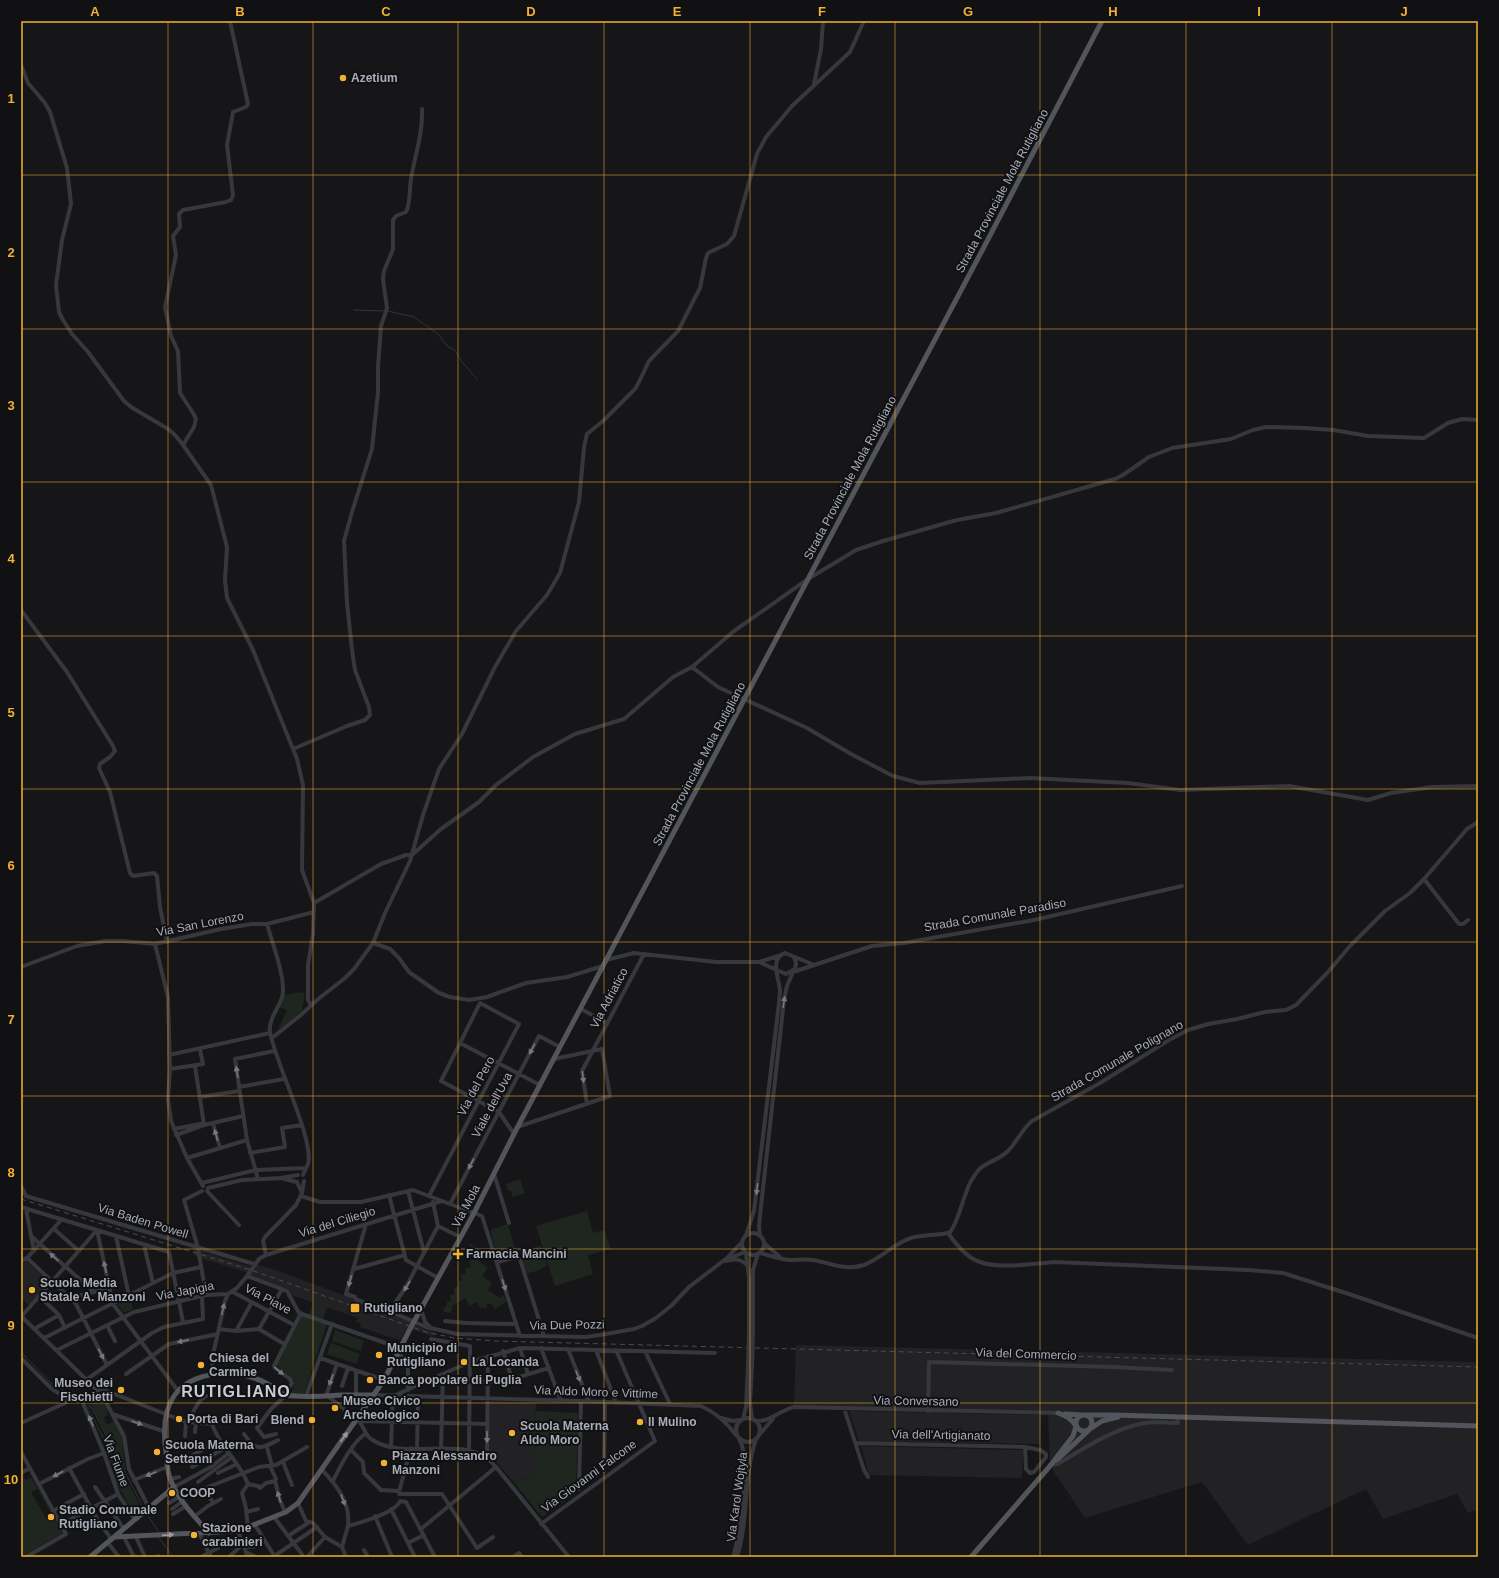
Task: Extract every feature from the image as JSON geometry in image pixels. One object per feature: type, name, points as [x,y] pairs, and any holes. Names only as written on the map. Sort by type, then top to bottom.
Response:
[{"type":"main road","name":"Strada Provinciale Mola Rutigliano","points":[[615,944],[1102,21]]},
{"type":"main road","name":"Via Mola","points":[[112,1540],[124,1537],[238,1531],[285,1512],[298,1503],[321,1469],[358,1420],[384,1380],[414,1321],[474,1213],[517,1127],[615,944]]},
{"type":"main road","points":[[209,1533],[181,1499],[174,1487],[167,1467],[163,1431],[166,1414],[178,1391],[190,1381],[227,1373],[242,1375],[269,1384],[285,1395],[327,1397],[374,1395]]},
{"type":"main road","points":[[1058,1413],[1478,1426]]},
{"type":"main road","points":[[1058,1413],[1069,1417],[1081,1431],[1089,1430]]},
{"type":"main road","points":[[971,1557],[1050,1466],[1072,1436],[1077,1419],[1085,1415]]},
{"type":"main road","points":[[1085,1415],[1092,1420],[1092,1425],[1089,1430]]},
{"type":"main road","points":[[1050,1466],[1089,1430],[1102,1421],[1126,1416]]},
{"type":"main road","points":[[90,1557],[174,1487]]},
{"type":"street","points":[[183,445],[194,427],[196,419],[180,393],[178,351],[171,336],[166,314],[165,304],[176,255],[172,238],[173,234],[180,227],[179,214],[183,210],[226,202],[230,200],[233,195],[227,139],[233,112],[246,107],[248,104],[230,21]]},
{"type":"street","points":[[814,85],[822,49],[823,21]]},
{"type":"street","points":[[272,1038],[350,974],[374,942],[412,855],[423,815],[439,769],[462,734],[495,667],[516,631],[547,595],[560,573],[579,502],[584,447],[587,434],[603,421],[634,389],[649,361],[678,331],[700,288],[708,253],[727,244],[734,236],[757,154],[763,142],[788,110],[850,52],[864,21]]},
{"type":"street","points":[[21,65],[28,82],[50,112],[67,168],[71,208],[63,234],[56,285],[61,316],[72,334],[88,352],[128,404],[172,432],[205,475],[212,488],[228,547],[225,580],[227,598],[253,650],[293,749],[303,785],[302,870],[314,903],[313,934],[308,965],[308,1000],[311,1006]]},
{"type":"street","points":[[293,749],[365,720],[370,715],[369,707],[355,670],[352,650],[347,603],[344,541],[372,449],[378,392],[378,367],[382,326],[386,308],[383,279],[384,271],[393,249],[393,220],[396,216],[406,212],[408,207],[410,180],[420,136],[422,109]]},
{"type":"street","points":[[314,903],[381,864],[406,855],[412,855],[441,829],[479,802],[496,785],[533,757],[575,734],[624,719],[673,677],[692,667],[734,632],[808,579],[852,552],[864,547],[957,520],[996,513],[1114,479],[1123,475],[1149,457],[1172,448],[1231,439],[1253,430],[1274,426],[1326,430],[1368,436],[1424,438],[1448,423],[1462,419],[1478,420]]},
{"type":"street","points":[[21,610],[67,672],[115,750],[110,757],[100,764],[100,771],[110,792],[130,873],[133,876],[154,873],[157,876],[160,907],[167,942]]},
{"type":"street","points":[[692,667],[713,683],[808,728],[851,754],[893,776],[920,783],[1030,778],[1128,783],[1180,790],[1289,786],[1368,800],[1391,793],[1432,787],[1478,786]]},
{"type":"street","name":"Strada Comunale Polignano","points":[[948,1233],[953,1226],[968,1188],[977,1172],[983,1166],[997,1159],[1008,1150],[1024,1128],[1032,1121],[1100,1083],[1169,1040],[1188,1030],[1208,1024],[1265,1012],[1286,1010],[1296,1005],[1375,921],[1390,907],[1410,893],[1424,879],[1467,828],[1478,822]]},
{"type":"street","points":[[1424,879],[1456,922],[1461,925],[1468,920]]},
{"type":"street","name":"Strada Comunale Paradiso","points":[[793,972],[812,964],[872,946],[904,943],[1034,920],[1182,886]]},
{"type":"street","name":"Via San Lorenzo","points":[[21,967],[73,948],[105,941],[115,940],[155,944],[220,929],[252,924],[267,924],[314,912]]},
{"type":"street","points":[[266,1255],[263,1241],[265,1237],[296,1205],[301,1194],[305,1177],[303,1175],[308,1164],[308,1153],[302,1125],[274,1051],[270,1033],[270,1023],[283,991],[280,972],[267,924]]},
{"type":"street","points":[[374,942],[390,949],[399,958],[409,972],[439,993],[450,997],[464,999],[480,999],[526,983],[567,977],[603,966]]},
{"type":"street","points":[[155,944],[167,992],[170,1069],[168,1099],[170,1116],[176,1135],[204,1188],[239,1225]]},
{"type":"street","points":[[606,960],[634,954],[644,954],[709,961],[759,962],[785,953],[812,964]]},
{"type":"street","name":"Via Adriatico","points":[[587,1104],[582,1071],[644,954]]},
{"type":"street","points":[[751,1332],[749,1279],[742,1242],[746,1235],[754,1211],[763,1146],[780,990],[776,963],[778,956]]},
{"type":"street","points":[[782,1258],[764,1243],[760,1236],[761,1206],[778,1050],[787,986],[796,966],[794,957]]},
{"type":"street","points":[[759,962],[783,974],[793,972]]},
{"type":"street","name":"Via del Pero","points":[[430,1196],[520,1024],[480,1003],[460,1043]]},
{"type":"street","points":[[581,1009],[607,1023]]},
{"type":"street","points":[[169,1055],[200,1050],[270,1033]]},
{"type":"street","name":"Viale dell'Uva","points":[[450,1204],[539,1036],[560,1047]]},
{"type":"street","points":[[514,1134],[499,1112],[441,1081],[460,1043],[499,1062],[540,1085]]},
{"type":"street","points":[[517,1127],[610,1096],[602,1049],[554,1059]]},
{"type":"street","points":[[170,1069],[203,1064],[200,1050]]},
{"type":"street","points":[[258,1179],[247,1140],[234,1060],[274,1051]]},
{"type":"street","points":[[195,1066],[204,1125]]},
{"type":"street","points":[[200,1098],[284,1079]]},
{"type":"street","points":[[176,1135],[204,1125],[243,1116]]},
{"type":"street","points":[[212,1123],[220,1148]]},
{"type":"street","points":[[174,1128],[200,1124],[204,1125]]},
{"type":"street","points":[[250,1153],[285,1147],[282,1128],[302,1125]]},
{"type":"street","points":[[187,1158],[247,1140]]},
{"type":"street","points":[[86,1380],[164,1327],[203,1319],[204,1295],[198,1248],[184,1200],[204,1188],[256,1170],[306,1168]]},
{"type":"street","points":[[494,1174],[509,1223]]},
{"type":"street","points":[[298,1175],[296,1179],[301,1194],[320,1202],[361,1202],[413,1190],[482,1216],[520,1336]]},
{"type":"street","points":[[204,1188],[242,1180],[303,1175]]},
{"type":"street","points":[[281,1178],[301,1183],[304,1181]]},
{"type":"street","name":"Via Baden Powell","points":[[21,1186],[26,1196],[254,1264]]},
{"type":"street","points":[[408,1191],[424,1253]]},
{"type":"street","points":[[389,1195],[406,1260],[438,1278]]},
{"type":"street","points":[[392,1312],[395,1303],[406,1287],[438,1226],[430,1196]]},
{"type":"street","name":"Via del Ciliegio","points":[[233,1292],[247,1276],[254,1264],[266,1255],[442,1201]]},
{"type":"street","points":[[23,1208],[168,1252],[183,1322]]},
{"type":"street","points":[[23,1208],[34,1251]]},
{"type":"street","points":[[62,1219],[54,1230],[34,1251],[23,1259],[52,1282],[76,1304],[107,1365]]},
{"type":"street","points":[[354,1269],[366,1224]]},
{"type":"street","points":[[438,1226],[460,1237]]},
{"type":"street","points":[[54,1230],[79,1251]]},
{"type":"street","points":[[98,1230],[21,1317],[100,1392],[124,1436],[129,1470],[147,1504]]},
{"type":"street","points":[[98,1230],[113,1304],[178,1391]]},
{"type":"street","points":[[746,1235],[753,1233],[760,1236]]},
{"type":"street","points":[[745,1252],[752,1255],[759,1253],[782,1258],[813,1260],[841,1267],[851,1267],[868,1263],[910,1238],[948,1233],[970,1256],[985,1264],[1027,1265],[1053,1262],[1248,1270],[1283,1273],[1352,1294],[1478,1338]]},
{"type":"street","points":[[31,1236],[94,1292]]},
{"type":"street","points":[[116,1236],[129,1296]]},
{"type":"street","name":"Via Due Pozzi","points":[[354,1269],[346,1294],[355,1297],[357,1300],[392,1312],[432,1329],[462,1334],[592,1336],[624,1331],[642,1326],[664,1312],[689,1287],[727,1258],[742,1242]]},
{"type":"street","points":[[757,1438],[760,1430],[754,1420],[750,1402],[753,1270],[764,1243]]},
{"type":"street","points":[[144,1244],[153,1283]]},
{"type":"street","name":"Via Due Pozzi","points":[[727,1258],[745,1252]]},
{"type":"street","points":[[354,1269],[405,1255]]},
{"type":"street","points":[[497,1262],[516,1257],[520,1259],[544,1336]]},
{"type":"street","points":[[722,1262],[735,1259],[747,1265]]},
{"type":"street","points":[[44,1338],[173,1273],[201,1267]]},
{"type":"street","points":[[247,1276],[289,1292],[298,1312],[400,1348]]},
{"type":"street","points":[[70,1298],[110,1288]]},
{"type":"street","points":[[259,1330],[282,1289]]},
{"type":"street","name":"Via Japigia","points":[[57,1350],[134,1312],[204,1295],[228,1294],[233,1292]]},
{"type":"street","name":"Via Piave","points":[[233,1292],[294,1325]]},
{"type":"street","points":[[213,1375],[212,1359],[225,1301],[228,1294]]},
{"type":"street","points":[[39,1296],[59,1315],[65,1328]]},
{"type":"street","points":[[236,1331],[252,1302]]},
{"type":"street","points":[[421,1309],[425,1322],[432,1329]]},
{"type":"street","points":[[276,1434],[264,1437],[257,1428],[271,1409],[285,1395],[291,1380],[274,1366],[301,1313]]},
{"type":"street","points":[[34,1329],[59,1315]]},
{"type":"street","points":[[445,1321],[516,1324]]},
{"type":"street","points":[[306,1396],[332,1324]]},
{"type":"street","points":[[107,1325],[115,1341]]},
{"type":"street","points":[[219,1329],[236,1331],[259,1330],[284,1344]]},
{"type":"street","points":[[126,1374],[169,1344],[218,1334]]},
{"type":"street","points":[[431,1339],[470,1346],[469,1450]]},
{"type":"street","points":[[520,1348],[528,1374]]},
{"type":"street","points":[[391,1447],[393,1396],[470,1362],[504,1351],[520,1348],[541,1348],[715,1353]]},
{"type":"street","points":[[541,1348],[561,1401]]},
{"type":"street","points":[[568,1349],[589,1402]]},
{"type":"street","points":[[596,1350],[616,1403]]},
{"type":"street","points":[[616,1350],[639,1404]]},
{"type":"street","points":[[504,1351],[512,1379]]},
{"type":"street","points":[[645,1351],[670,1404]]},
{"type":"street","points":[[398,1354],[408,1361],[408,1390]]},
{"type":"street","points":[[485,1456],[487,1452],[488,1356]]},
{"type":"street","points":[[21,1358],[52,1389],[69,1401]]},
{"type":"street","points":[[320,1358],[384,1380]]},
{"type":"street","name":"Via del Commercio","points":[[928,1411],[928,1362],[1172,1370]]},
{"type":"street","points":[[337,1364],[327,1397],[358,1420],[366,1434],[373,1440],[391,1447],[469,1450],[485,1456],[496,1467],[568,1557]]},
{"type":"street","points":[[750,1367],[746,1406],[742,1420],[736,1427],[737,1437],[747,1443],[757,1438],[776,1415]]},
{"type":"street","points":[[342,1386],[348,1368]]},
{"type":"street","points":[[442,1381],[502,1382],[549,1368]]},
{"type":"street","points":[[356,1371],[356,1395]]},
{"type":"street","points":[[441,1449],[443,1374]]},
{"type":"street","points":[[21,1423],[69,1401],[82,1399],[100,1392],[115,1394],[184,1421],[212,1424],[216,1434],[244,1474],[248,1484]]},
{"type":"street","name":"Via Aldo Moro e Vittime","points":[[374,1395],[701,1406],[719,1417],[737,1437]]},
{"type":"street","points":[[185,1436],[184,1421],[206,1396]]},
{"type":"street","points":[[417,1448],[418,1397]]},
{"type":"street","name":"Via Fiume","points":[[82,1399],[104,1453],[118,1494],[136,1520]]},
{"type":"street","points":[[580,1489],[581,1401]]},
{"type":"street","points":[[604,1471],[605,1402]]},
{"type":"street","name":"Via Giovanni Falcone","points":[[541,1524],[655,1441],[639,1404]]},
{"type":"street","name":"Via Conversano","points":[[754,1420],[767,1420],[786,1409],[794,1407],[1058,1413]]},
{"type":"street","points":[[844,1408],[864,1470],[868,1477]]},
{"type":"street","points":[[112,1414],[163,1431]]},
{"type":"street","name":"Via Aldo Moro e Vittime","points":[[719,1417],[733,1421],[742,1420]]},
{"type":"street","points":[[1050,1466],[1058,1464],[1095,1442],[1118,1432],[1144,1423],[1178,1423],[1177,1417]]},
{"type":"street","points":[[358,1420],[487,1424]]},
{"type":"street","points":[[742,1420],[754,1420]]},
{"type":"street","points":[[195,1432],[196,1423]]},
{"type":"street","points":[[244,1434],[252,1445],[262,1448],[278,1440]]},
{"type":"street","points":[[333,1481],[351,1450],[366,1434]]},
{"type":"street","name":"Via Karol Wojtyla","points":[[733,1557],[740,1526],[745,1468],[742,1447],[737,1437]]},
{"type":"street","name":"Via Karol Wojtyla","points":[[737,1557],[745,1520],[750,1464],[757,1438]]},
{"type":"street","points":[[193,1455],[220,1440]]},
{"type":"street","name":"Via dell'Artigianato","points":[[856,1443],[1025,1447],[1040,1450],[1046,1454],[1046,1457],[1034,1472],[1030,1473],[1026,1469],[1025,1447]]},
{"type":"street","points":[[267,1446],[270,1466],[276,1479],[275,1481],[280,1500],[285,1512]]},
{"type":"street","points":[[213,1502],[204,1490],[219,1482],[259,1468],[283,1462],[307,1447]]},
{"type":"street","points":[[192,1467],[225,1448]]},
{"type":"street","points":[[348,1526],[361,1523],[398,1505],[400,1501],[399,1492],[411,1448]]},
{"type":"street","points":[[351,1450],[363,1462],[364,1473],[381,1490],[442,1494],[477,1548],[493,1537]]},
{"type":"street","points":[[21,1452],[66,1534],[26,1557]]},
{"type":"street","points":[[38,1484],[69,1468],[104,1453]]},
{"type":"street","points":[[198,1482],[230,1455]]},
{"type":"street","points":[[174,1487],[230,1455]]},
{"type":"street","points":[[166,1458],[175,1457]]},
{"type":"street","points":[[283,1462],[292,1485]]},
{"type":"street","points":[[218,1473],[237,1464]]},
{"type":"street","points":[[134,1480],[167,1467]]},
{"type":"street","points":[[421,1529],[496,1467]]},
{"type":"street","points":[[21,1473],[30,1468]]},
{"type":"street","points":[[69,1468],[97,1518],[112,1540],[119,1557]]},
{"type":"street","points":[[321,1469],[333,1481],[340,1492],[347,1510],[348,1526],[342,1547]]},
{"type":"street","points":[[171,1480],[179,1476]]},
{"type":"street","points":[[248,1484],[258,1486],[260,1488],[266,1483],[275,1481]]},
{"type":"street","points":[[248,1484],[242,1493],[248,1527]]},
{"type":"street","points":[[95,1487],[124,1530]]},
{"type":"street","points":[[53,1511],[84,1494]]},
{"type":"street","points":[[60,1525],[91,1507],[118,1494]]},
{"type":"street","points":[[195,1516],[213,1502],[221,1498]]},
{"type":"street","points":[[169,1504],[181,1499]]},
{"type":"street","points":[[172,1508],[181,1499]]},
{"type":"street","points":[[400,1501],[406,1502],[435,1557]]},
{"type":"street","points":[[298,1503],[308,1522],[313,1523],[325,1537],[342,1547],[346,1557]]},
{"type":"street","points":[[173,1514],[186,1506]]},
{"type":"street","points":[[246,1510],[258,1509]]},
{"type":"street","points":[[391,1509],[415,1557]]},
{"type":"street","points":[[375,1516],[392,1557]]},
{"type":"street","points":[[274,1517],[306,1557],[325,1537]]},
{"type":"street","points":[[288,1536],[308,1522]]},
{"type":"street","points":[[255,1525],[274,1557],[317,1527]]},
{"type":"street","points":[[238,1531],[246,1549],[256,1557]]},
{"type":"street","points":[[199,1533],[212,1557]]},
{"type":"street","points":[[408,1543],[424,1535]]},
{"type":"street","points":[[124,1537],[134,1557]]},
{"type":"street","points":[[136,1537],[145,1557]]},
{"type":"street","points":[[246,1549],[252,1539]]},
{"type":"street","points":[[229,1557],[246,1549],[258,1546]]},
{"type":"street","points":[[200,1557],[218,1548]]},
{"type":"street","points":[[364,1550],[368,1557]]},
{"type":"street","points":[[513,1557],[519,1553],[522,1557]]},
{"type":"shaded area","points":[[302,992],[305,994],[302,1011],[278,1030],[287,1010],[279,1007],[284,995]]},
{"type":"shaded area","points":[[520,1179],[525,1193],[513,1197],[511,1191],[508,1191],[506,1184]]},
{"type":"shaded area","points":[[587,1211],[593,1233],[604,1230],[611,1249],[588,1255],[593,1274],[555,1286],[536,1226]]},
{"type":"shaded area","points":[[508,1224],[516,1252],[498,1258],[490,1230]]},
{"type":"shaded area","points":[[470,1243],[483,1254],[479,1261],[488,1268],[482,1276],[492,1283],[488,1290],[500,1298],[504,1295],[506,1302],[495,1309],[490,1303],[486,1306],[487,1308],[484,1309],[483,1307],[480,1308],[476,1302],[470,1306],[465,1298],[451,1307],[453,1309],[450,1313],[444,1312],[444,1307],[447,1307],[447,1302],[451,1300],[450,1295],[455,1294],[453,1288],[459,1286],[458,1281],[462,1280],[460,1275],[466,1273],[465,1268],[471,1267],[469,1261],[473,1259]]},
{"type":"shaded area","points":[[541,1246],[547,1265],[537,1271],[527,1273],[520,1252]]},
{"type":"shaded area","points":[[193,1249],[255,1268],[257,1265],[273,1269],[408,1319],[410,1324],[432,1331],[437,1335],[432,1336],[407,1328],[400,1340],[360,1327],[361,1323],[356,1322],[358,1318],[291,1295],[290,1290],[256,1278],[245,1272],[194,1256]]},
{"type":"shaded area","name":"Scuola Media Statale A. Manzoni","points":[[26,1261],[49,1282],[29,1305],[21,1298],[21,1264]]},
{"type":"shaded area","points":[[130,1297],[133,1309],[124,1313],[117,1304]]},
{"type":"shaded area","points":[[313,1302],[327,1307],[323,1319],[309,1315]]},
{"type":"shaded area","points":[[302,1315],[327,1324],[304,1394],[291,1394],[295,1381],[276,1365]]},
{"type":"shaded area","points":[[335,1330],[364,1341],[361,1351],[332,1341]]},
{"type":"shaded area","points":[[331,1343],[360,1354],[356,1364],[327,1354]]},
{"type":"shaded area","points":[[796,1345],[1478,1362],[1478,1509],[1468,1513],[1457,1494],[1383,1519],[1366,1489],[1248,1545],[1202,1482],[1085,1518],[1050,1466],[1048,1413],[794,1407]]},
{"type":"shaded area","points":[[92,1399],[98,1400],[104,1404],[108,1412],[106,1413],[108,1415],[104,1418],[107,1425],[114,1421],[122,1435],[126,1470],[124,1469],[92,1406],[89,1404],[88,1406],[143,1511],[136,1517],[116,1483],[102,1438],[87,1406]]},
{"type":"shaded area","name":"Scuola Materna Aldo Moro","points":[[489,1401],[536,1403],[534,1479],[512,1480],[489,1454]]},
{"type":"shaded area","points":[[536,1411],[578,1413],[576,1493],[542,1517],[512,1480],[534,1479]]},
{"type":"shaded area","points":[[849,1411],[1041,1415],[1040,1444],[859,1441]]},
{"type":"shaded area","points":[[861,1446],[1023,1450],[1022,1478],[869,1475]]},
{"type":"shaded area","points":[[23,1476],[26,1480],[31,1477],[63,1533],[21,1557],[21,1477]],"holes":[[[37,1489],[52,1515],[46,1518],[31,1492]]]},
{"type":"waterway","points":[[354,310],[385,311]]},
{"type":"waterway","points":[[388,311],[414,317],[438,334],[447,346],[455,350],[462,362],[477,379]]},
{"type":"waterway","points":[[21,1352],[51,1383],[73,1395]]},
{"type":"waterway","points":[[88,1405],[92,1408],[144,1509]]},
{"type":"waterway","points":[[147,1514],[158,1531]]},
{"type":"waterway","points":[[159,1538],[173,1557]]},
{"type":"railway","points":[[21,1199],[251,1270],[426,1332],[454,1338],[495,1341],[1478,1367]]},
{"type":"place","name":"Azetium","points":[[343,78]]},
{"type":"place","name":"Farmacia Mancini","points":[[458,1254]]},
{"type":"place","name":"Scuola Media Statale A. Manzoni","points":[[32,1290]]},
{"type":"place","name":"Rutigliano","points":[[355,1308]]},
{"type":"place","name":"Municipio di Rutigliano","points":[[379,1355]]},
{"type":"place","name":"La Locanda","points":[[464,1362]]},
{"type":"place","name":"Chiesa del Carmine","points":[[201,1365]]},
{"type":"place","name":"Banca popolare di Puglia","points":[[370,1380]]},
{"type":"place","name":"Museo dei Fischietti","points":[[121,1390]]},
{"type":"place","name":"Museo Civico Archeologico","points":[[335,1408]]},
{"type":"place","name":"Porta di Bari","points":[[179,1419]]},
{"type":"place","name":"Blend","points":[[312,1420]]},
{"type":"place","name":"Il Mulino","points":[[640,1422]]},
{"type":"place","name":"Scuola Materna Aldo Moro","points":[[512,1433]]},
{"type":"place","name":"Scuola Materna Settanni","points":[[157,1452]]},
{"type":"place","name":"Piazza Alessandro Manzoni","points":[[384,1463]]},
{"type":"place","name":"COOP","points":[[172,1493]]},
{"type":"place","name":"Stadio Comunale Rutigliano","points":[[51,1517]]},
{"type":"place","name":"Stazione carabinieri","points":[[194,1535]]},
{"type":"district","name":"RUTIGLIANO","points":[[236,1391]]}]
